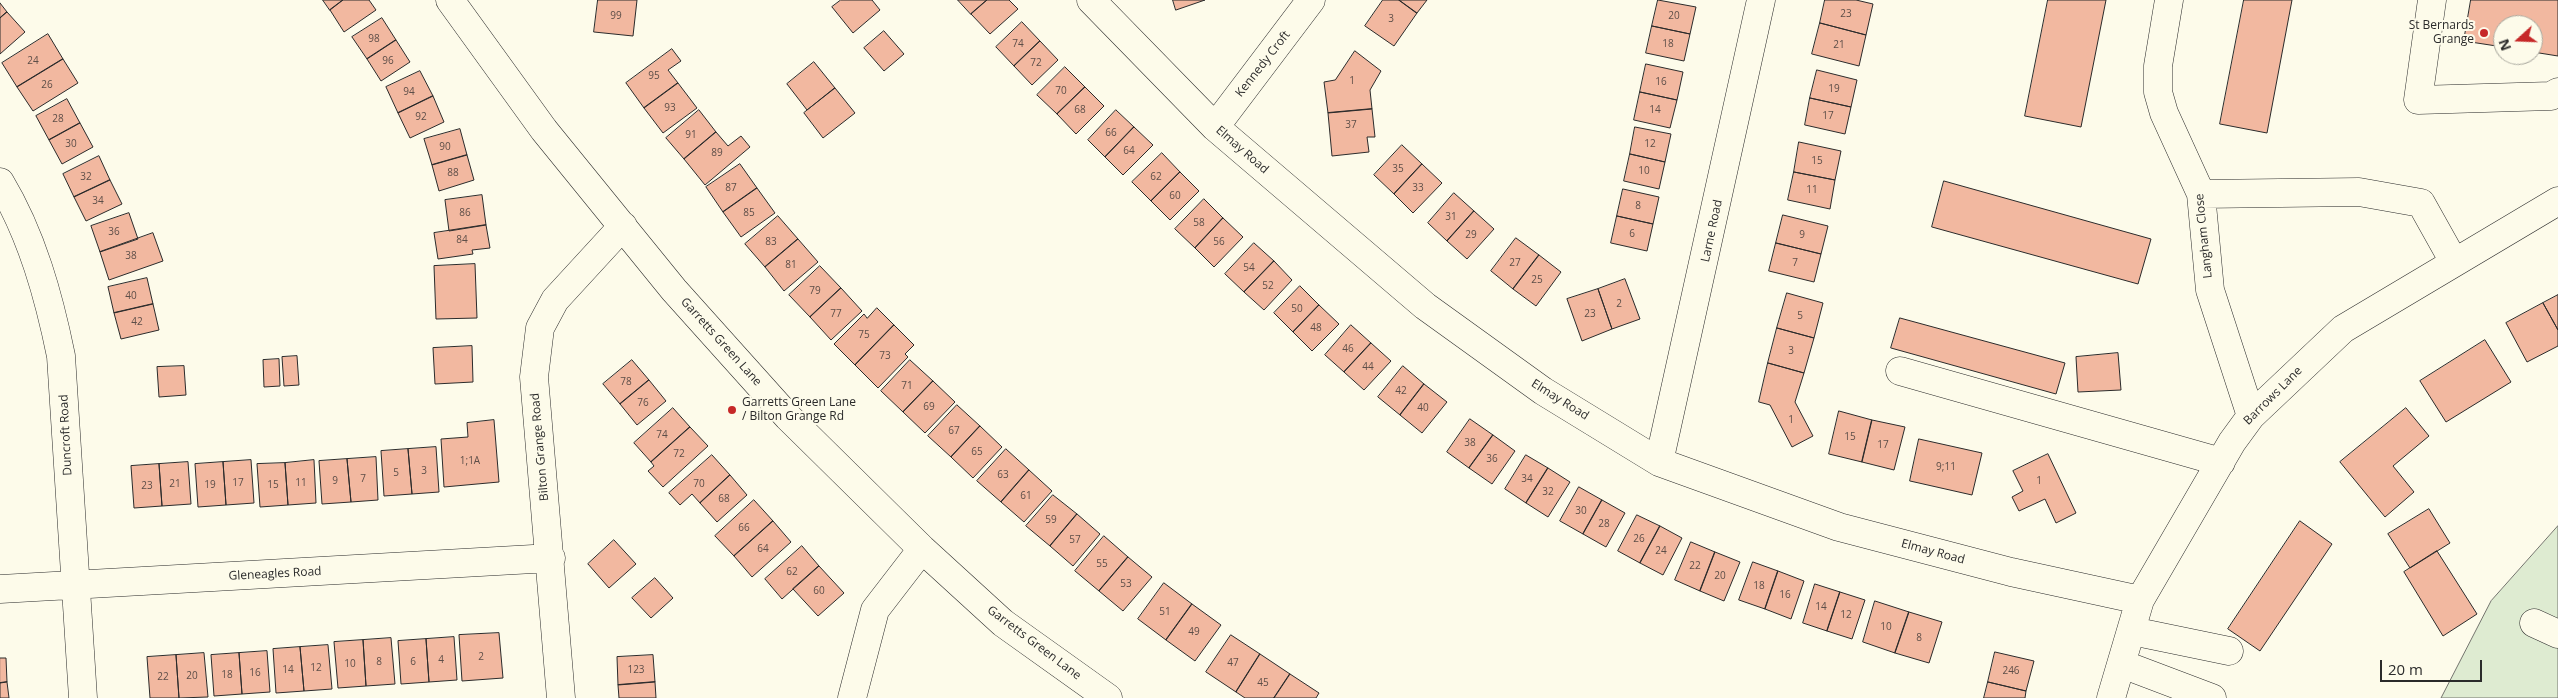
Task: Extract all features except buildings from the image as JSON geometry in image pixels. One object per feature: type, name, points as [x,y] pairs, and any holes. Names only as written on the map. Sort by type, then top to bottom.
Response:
[{"type":"street","name":"Garretts Green Lane","points":[[450,0],[534,118],[674,290],[788,418],[922,549],[1003,623],[1108,698]]},
{"type":"street","name":"Elmay Road","points":[[1091,0],[1215,127],[1425,306],[1543,391],[1659,462],[1839,527],[2012,572],[2140,600]]},
{"type":"street","name":"Kennedy Croft","points":[[1215,127],[1311,0]]},
{"type":"street","name":"Larne Road","points":[[1659,462],[1762,0]]},
{"type":"street","name":"Langham Close","points":[[2169,0],[2158,66],[2158,92],[2164,113],[2202,194],[2210,290],[2251,416]]},
{"type":"street","points":[[2432,0],[2418,100],[2551,96],[2558,92]]},
{"type":"street","name":"Duncroft Road","points":[[0,182],[9,197],[31,248],[52,312],[61,356],[83,698]]},
{"type":"street","points":[[2202,194],[2360,192],[2421,203],[2454,262]]},
{"type":"street","name":"Barrows Lane","points":[[2111,698],[2140,600],[2232,442],[2251,416],[2343,329],[2558,201]]},
{"type":"street","name":"Bilton Grange Road","points":[[561,698],[551,558],[534,377],[540,328],[555,300],[623,226]]},
{"type":"street","points":[[1900,371],[2222,462]]},
{"type":"street","points":[[852,698],[875,610],[922,549]]},
{"type":"street","name":"Gleneagles Road","points":[[0,589],[551,558]]},
{"type":"street","points":[[2534,623],[2558,634]]},
{"type":"street","points":[[2132,631],[2229,652]]},
{"type":"street","points":[[2122,664],[2212,698]]},
{"type":"green space","points":[[2558,526],[2558,698],[2441,698],[2491,601]]},
{"type":"place","name":"St Bernards Grange","points":[[2484,33]]},
{"type":"place","name":"Garretts Green Lane / Bilton Grange Rd","points":[[732,410]]}]
